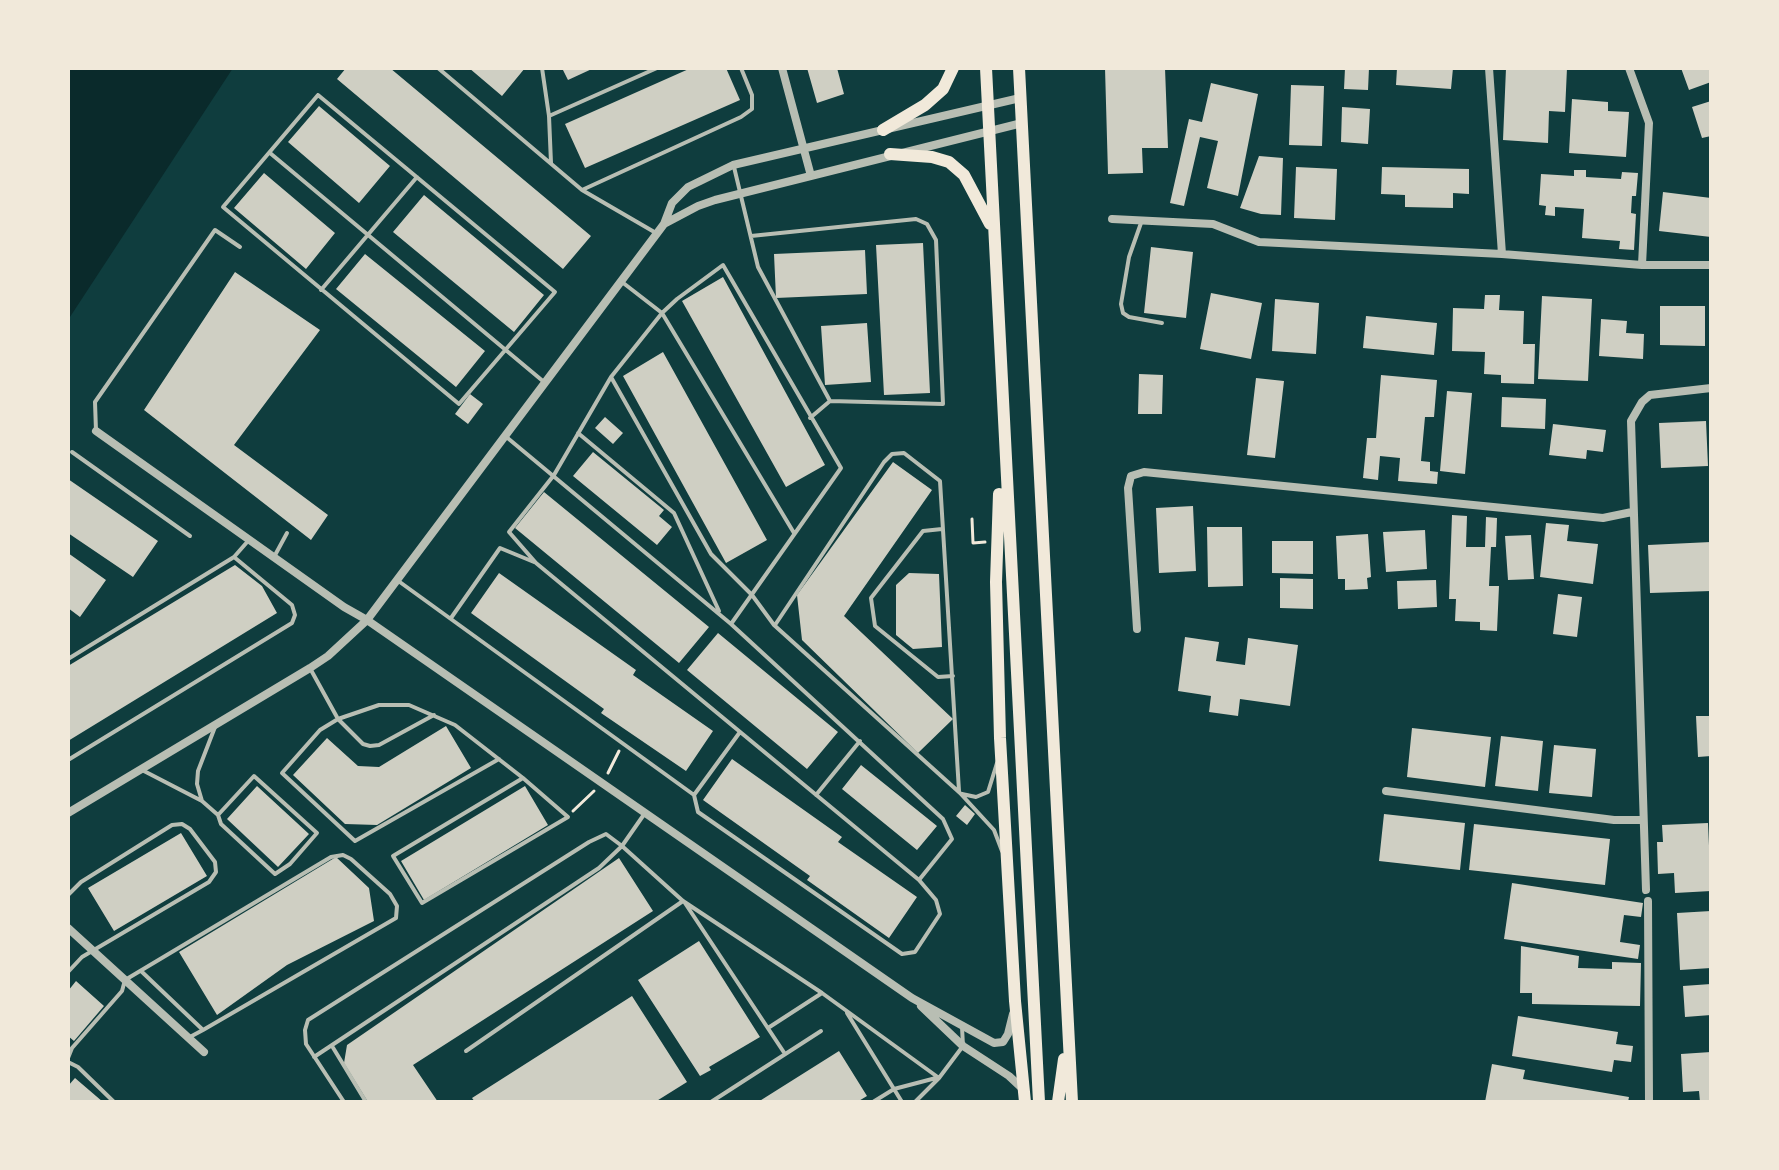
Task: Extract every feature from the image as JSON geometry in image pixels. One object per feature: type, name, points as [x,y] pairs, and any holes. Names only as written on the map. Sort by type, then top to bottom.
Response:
[{"type":"main road","points":[[883,130],[925,105],[943,89],[953,68]]},
{"type":"main road","points":[[986,68],[1039,1102]]},
{"type":"main road","points":[[1019,68],[1072,1102]]},
{"type":"main road","points":[[890,154],[932,157],[949,162],[964,175],[994,231]]},
{"type":"main road","points":[[1003,416],[996,582],[1000,738],[1015,1001],[1024,1096]]},
{"type":"main road","points":[[1058,1102],[1068,1040]]},
{"type":"street","points":[[782,68],[811,176]]},
{"type":"street","points":[[1489,68],[1502,254]]},
{"type":"street","points":[[1629,68],[1649,123],[1642,265]]},
{"type":"street","points":[[664,224],[672,203],[688,187],[733,165],[1020,98]]},
{"type":"street","points":[[68,813],[310,668],[328,656],[367,620],[664,224],[698,206],[890,154],[1022,123]]},
{"type":"street","points":[[1112,219],[1141,223],[1213,224],[1259,242],[1502,254],[1642,265],[1711,265]]},
{"type":"street","points":[[1646,890],[1631,421],[1635,411],[1650,395],[1711,388]]},
{"type":"street","points":[[96,431],[344,607],[912,998],[994,1043],[1003,1042],[1011,1025],[1015,1001]]},
{"type":"street","points":[[1137,629],[1128,488],[1131,476],[1144,472],[1603,518],[1632,512]]},
{"type":"street","points":[[1386,791],[1614,820],[1643,820]]},
{"type":"street","points":[[1648,901],[1649,1102]]},
{"type":"street","points":[[68,928],[204,1052]]},
{"type":"street","points":[[912,998],[963,1046],[1009,1076],[1024,1096]]},
{"type":"lane","points":[[438,68],[582,190],[656,233]]},
{"type":"lane","points":[[542,68],[549,116],[551,163]]},
{"type":"lane","points":[[549,116],[657,68]]},
{"type":"lane","points":[[582,190],[741,117],[752,109],[752,95],[741,68]]},
{"type":"lane","points":[[318,95],[555,292],[459,404],[223,207],[270,153],[318,95]]},
{"type":"lane","points":[[270,153],[544,382]]},
{"type":"lane","points":[[733,165],[758,267],[830,401]]},
{"type":"lane","points":[[321,290],[417,177]]},
{"type":"lane","points":[[751,236],[916,219],[927,224],[936,240],[943,404],[830,401],[810,418]]},
{"type":"lane","points":[[1141,223],[1129,257],[1121,304],[1123,313],[1129,317],[1162,323]]},
{"type":"lane","points":[[96,431],[95,402],[215,230],[240,247]]},
{"type":"lane","points":[[397,580],[694,795],[698,812],[902,954],[915,952],[940,914],[936,900],[919,880],[536,563],[509,532],[554,475],[611,377],[662,313],[723,265],[841,468],[731,624]]},
{"type":"lane","points":[[620,280],[662,313],[794,533]]},
{"type":"lane","points":[[611,377],[711,554],[752,595],[774,625],[960,793],[994,830],[1006,861]]},
{"type":"lane","points":[[578,433],[674,513],[720,614]]},
{"type":"lane","points":[[504,434],[720,614],[943,819],[952,839],[919,880]]},
{"type":"lane","points":[[72,452],[190,536]]},
{"type":"lane","points":[[774,625],[892,454],[904,453],[940,481],[960,793]]},
{"type":"lane","points":[[942,529],[923,531],[871,598],[875,626],[938,677],[953,676]]},
{"type":"lane","points":[[274,557],[287,533]]},
{"type":"lane","points":[[68,659],[234,557],[249,540]]},
{"type":"lane","points":[[451,618],[500,548],[536,563]]},
{"type":"lane","points":[[68,760],[292,623],[295,615],[292,605],[234,557]]},
{"type":"lane","points":[[310,668],[338,719],[363,744],[379,745],[434,715]]},
{"type":"lane","points":[[499,759],[355,841],[282,773],[320,730],[338,719],[379,705],[409,705],[455,725],[499,759],[523,778],[568,817],[422,903],[393,856],[523,778]]},
{"type":"lane","points":[[202,801],[197,784],[198,771],[217,723]]},
{"type":"lane","points":[[694,795],[740,732]]},
{"type":"lane","points":[[960,793],[976,797],[988,792],[1000,738]]},
{"type":"lane","points":[[816,795],[860,741]]},
{"type":"lane","points":[[140,769],[202,801],[218,815],[221,824],[275,874],[290,864],[317,833],[254,776],[218,815]]},
{"type":"lane","points":[[314,1057],[599,868],[622,846],[645,813]]},
{"type":"lane","points":[[68,895],[81,882],[172,825],[182,824],[190,829],[215,862],[216,872],[209,882],[92,950],[68,972]]},
{"type":"lane","points":[[344,1102],[306,1044],[308,1020],[606,834],[683,901],[822,993],[939,1078]]},
{"type":"lane","points":[[114,1102],[68,1060],[72,1048],[122,991],[125,980],[331,857],[343,855],[351,859],[390,894],[397,906],[396,918],[188,1038]]},
{"type":"lane","points":[[683,901],[785,1054]]},
{"type":"lane","points":[[466,1051],[683,901]]},
{"type":"lane","points":[[141,971],[203,1030]]},
{"type":"lane","points":[[768,1028],[822,993]]},
{"type":"lane","points":[[846,1011],[902,1102]]},
{"type":"lane","points":[[915,1102],[939,1078],[963,1046],[962,1025]]},
{"type":"lane","points":[[711,1102],[821,1031]]},
{"type":"lane","points":[[331,1046],[366,1102]]},
{"type":"lane","points":[[873,1102],[894,1089],[939,1078]]},
{"type":"path","points":[[972,519],[973,543]]},
{"type":"water","points":[[68,68],[233,68],[68,320]]},
{"type":"building","points":[[346,68],[390,68],[591,236],[563,269],[337,79]]},
{"type":"building","points":[[469,68],[525,68],[502,96]]},
{"type":"building","points":[[562,68],[594,68],[568,80]]},
{"type":"building","points":[[691,68],[726,68],[740,100],[585,168],[565,124]]},
{"type":"building","points":[[807,68],[837,68],[844,94],[817,103]]},
{"type":"building","points":[[1105,68],[1165,68],[1168,148],[1142,148],[1143,173],[1108,174]]},
{"type":"building","points":[[1345,68],[1369,68],[1368,90],[1344,89]]},
{"type":"building","points":[[1397,68],[1453,68],[1451,89],[1396,85]]},
{"type":"building","points":[[1506,68],[1567,68],[1565,112],[1549,111],[1548,143],[1503,140]]},
{"type":"building","points":[[1681,68],[1711,68],[1711,82],[1689,90]]},
{"type":"building","points":[[1211,83],[1258,94],[1238,196],[1207,188],[1218,141],[1200,137],[1184,206],[1170,203],[1189,119],[1202,122]]},
{"type":"building","points":[[1291,85],[1324,86],[1322,146],[1289,145]]},
{"type":"building","points":[[1572,99],[1608,102],[1608,111],[1629,112],[1626,157],[1569,153]]},
{"type":"building","points":[[1711,101],[1711,136],[1702,138],[1692,107]]},
{"type":"building","points":[[319,106],[390,166],[359,203],[288,142]]},
{"type":"building","points":[[1342,107],[1370,109],[1368,144],[1341,142]]},
{"type":"building","points":[[1259,156],[1283,158],[1281,215],[1240,208]]},
{"type":"building","points":[[1296,167],[1337,169],[1335,220],[1294,218]]},
{"type":"building","points":[[1382,167],[1469,169],[1469,194],[1453,193],[1453,208],[1405,207],[1405,195],[1381,194]]},
{"type":"building","points":[[1574,170],[1586,170],[1586,177],[1621,179],[1622,172],[1638,173],[1631,213],[1636,214],[1634,250],[1619,249],[1620,241],[1582,238],[1584,209],[1555,207],[1555,216],[1545,215],[1546,206],[1539,205],[1541,174],[1574,176]]},
{"type":"building","points":[[264,173],[335,233],[306,269],[234,208]]},
{"type":"building","points":[[1663,192],[1711,198],[1711,237],[1659,231]]},
{"type":"building","points":[[424,195],[544,295],[514,332],[393,232]]},
{"type":"building","points":[[923,243],[930,393],[884,395],[876,245]]},
{"type":"building","points":[[1151,247],[1193,252],[1186,318],[1144,313]]},
{"type":"building","points":[[865,250],[867,294],[776,298],[774,254]]},
{"type":"building","points":[[365,254],[485,351],[456,387],[336,289]]},
{"type":"building","points":[[235,272],[320,330],[234,445],[328,515],[311,540],[144,410]]},
{"type":"building","points":[[723,277],[825,465],[786,487],[682,301]]},
{"type":"building","points":[[1211,293],[1262,303],[1251,359],[1200,349]]},
{"type":"building","points":[[1485,295],[1500,295],[1499,310],[1524,311],[1523,344],[1535,344],[1534,384],[1501,383],[1501,375],[1484,374],[1485,352],[1452,351],[1453,308],[1484,309]]},
{"type":"building","points":[[1542,296],[1592,299],[1588,381],[1538,379]]},
{"type":"building","points":[[1275,299],[1319,303],[1316,354],[1272,351]]},
{"type":"building","points":[[1660,306],[1705,306],[1705,346],[1660,345]]},
{"type":"building","points":[[1366,316],[1437,323],[1434,355],[1363,348]]},
{"type":"building","points":[[1601,319],[1627,321],[1626,333],[1644,334],[1643,359],[1599,356]]},
{"type":"building","points":[[867,323],[871,382],[825,385],[821,326]]},
{"type":"building","points":[[663,352],[767,540],[726,563],[623,376]]},
{"type":"building","points":[[1139,374],[1163,375],[1162,414],[1138,414]]},
{"type":"building","points":[[1381,375],[1437,380],[1434,417],[1425,417],[1421,461],[1430,462],[1430,471],[1438,472],[1437,484],[1398,481],[1400,458],[1380,456],[1378,480],[1363,478],[1367,438],[1376,438]]},
{"type":"building","points":[[1256,378],[1284,381],[1275,458],[1247,455]]},
{"type":"building","points":[[1447,391],[1472,393],[1465,474],[1440,471]]},
{"type":"building","points":[[470,394],[483,404],[468,424],[455,414]]},
{"type":"building","points":[[1502,397],[1546,399],[1545,429],[1501,427]]},
{"type":"building","points":[[605,417],[623,433],[613,444],[595,428]]},
{"type":"building","points":[[1706,421],[1708,466],[1661,468],[1659,423]]},
{"type":"building","points":[[1553,424],[1606,430],[1603,452],[1587,450],[1586,459],[1549,455]]},
{"type":"building","points":[[593,452],[664,510],[659,516],[672,527],[657,545],[573,476]]},
{"type":"building","points":[[893,462],[932,490],[844,616],[953,719],[918,753],[802,640],[797,595]]},
{"type":"building","points":[[68,479],[158,541],[133,577],[68,533]]},
{"type":"building","points":[[544,492],[709,627],[679,663],[515,528]]},
{"type":"building","points":[[1193,506],[1196,571],[1159,573],[1156,508]]},
{"type":"building","points":[[1452,515],[1467,516],[1466,547],[1485,547],[1486,517],[1497,518],[1496,547],[1491,547],[1489,586],[1499,586],[1497,631],[1480,630],[1480,622],[1455,621],[1456,599],[1449,599]]},
{"type":"building","points":[[1546,523],[1569,525],[1567,541],[1598,544],[1593,584],[1540,577]]},
{"type":"building","points":[[1207,527],[1242,527],[1243,586],[1208,587]]},
{"type":"building","points":[[1425,530],[1427,569],[1386,572],[1383,532]]},
{"type":"building","points":[[1368,534],[1371,577],[1367,578],[1368,589],[1345,590],[1345,579],[1338,579],[1336,536]]},
{"type":"building","points":[[1531,535],[1534,579],[1508,580],[1505,536]]},
{"type":"building","points":[[1272,541],[1313,541],[1313,574],[1272,573]]},
{"type":"building","points":[[1711,542],[1711,591],[1650,593],[1648,545]]},
{"type":"building","points":[[68,553],[106,580],[80,617],[68,608]]},
{"type":"building","points":[[235,565],[262,586],[277,613],[68,741],[68,666]]},
{"type":"building","points":[[499,573],[636,670],[633,675],[713,731],[686,771],[601,713],[604,709],[471,613]]},
{"type":"building","points":[[909,573],[939,574],[942,647],[913,649],[896,635],[896,585]]},
{"type":"building","points":[[1280,578],[1313,579],[1313,609],[1280,608]]},
{"type":"building","points":[[1436,580],[1437,607],[1398,609],[1397,581]]},
{"type":"building","points":[[1558,594],[1582,597],[1577,637],[1553,634]]},
{"type":"building","points":[[718,633],[838,732],[807,769],[687,670]]},
{"type":"building","points":[[1185,637],[1219,642],[1216,661],[1245,665],[1248,638],[1298,645],[1290,706],[1240,699],[1238,716],[1209,712],[1211,696],[1178,691]]},
{"type":"building","points":[[1696,716],[1711,716],[1711,756],[1698,757]]},
{"type":"building","points":[[446,726],[471,768],[377,825],[345,824],[293,775],[327,738],[358,766],[379,767]]},
{"type":"building","points":[[1412,728],[1491,737],[1485,787],[1407,777]]},
{"type":"building","points":[[1501,736],[1543,741],[1538,791],[1495,786]]},
{"type":"building","points":[[1554,745],[1596,749],[1592,797],[1549,793]]},
{"type":"building","points":[[732,759],[842,837],[838,842],[917,897],[889,938],[807,880],[810,876],[703,800]]},
{"type":"building","points":[[861,765],[937,826],[917,850],[842,789]]},
{"type":"building","points":[[257,786],[309,834],[278,867],[227,819]]},
{"type":"building","points":[[525,786],[548,825],[424,900],[401,861]]},
{"type":"building","points":[[965,805],[975,814],[967,825],[956,816]]},
{"type":"building","points":[[1384,814],[1465,823],[1460,870],[1379,861]]},
{"type":"building","points":[[1708,823],[1711,891],[1675,893],[1674,873],[1658,874],[1657,842],[1663,842],[1662,825]]},
{"type":"building","points":[[1474,824],[1610,839],[1605,885],[1469,870]]},
{"type":"building","points":[[181,833],[207,876],[114,931],[88,888]]},
{"type":"building","points":[[336,857],[369,888],[374,921],[287,965],[217,1015],[179,952]]},
{"type":"building","points":[[619,858],[653,911],[413,1065],[438,1102],[368,1102],[344,1063],[347,1045]]},
{"type":"building","points":[[1512,883],[1643,903],[1641,917],[1624,915],[1620,942],[1640,945],[1638,959],[1504,939]]},
{"type":"building","points":[[1711,911],[1711,968],[1680,970],[1677,913]]},
{"type":"building","points":[[699,941],[760,1037],[709,1067],[711,1070],[700,1076],[638,980]]},
{"type":"building","points":[[1521,946],[1579,956],[1578,968],[1612,969],[1612,962],[1641,963],[1640,1006],[1532,1004],[1532,993],[1520,993]]},
{"type":"building","points":[[76,981],[104,1006],[74,1041],[68,1036],[68,991]]},
{"type":"building","points":[[1711,984],[1711,1015],[1685,1017],[1683,986]]},
{"type":"building","points":[[632,996],[687,1082],[655,1102],[475,1102],[472,1098]]},
{"type":"building","points":[[1518,1016],[1618,1032],[1616,1044],[1633,1046],[1631,1062],[1614,1060],[1612,1072],[1512,1056]]},
{"type":"building","points":[[839,1051],[867,1096],[857,1102],[758,1102]]},
{"type":"building","points":[[1711,1052],[1711,1102],[1700,1102],[1699,1091],[1683,1092],[1681,1054]]},
{"type":"building","points":[[1492,1064],[1525,1070],[1523,1079],[1629,1097],[1628,1102],[1485,1102]]},
{"type":"building","points":[[75,1078],[103,1102],[68,1102],[68,1086]]}]
